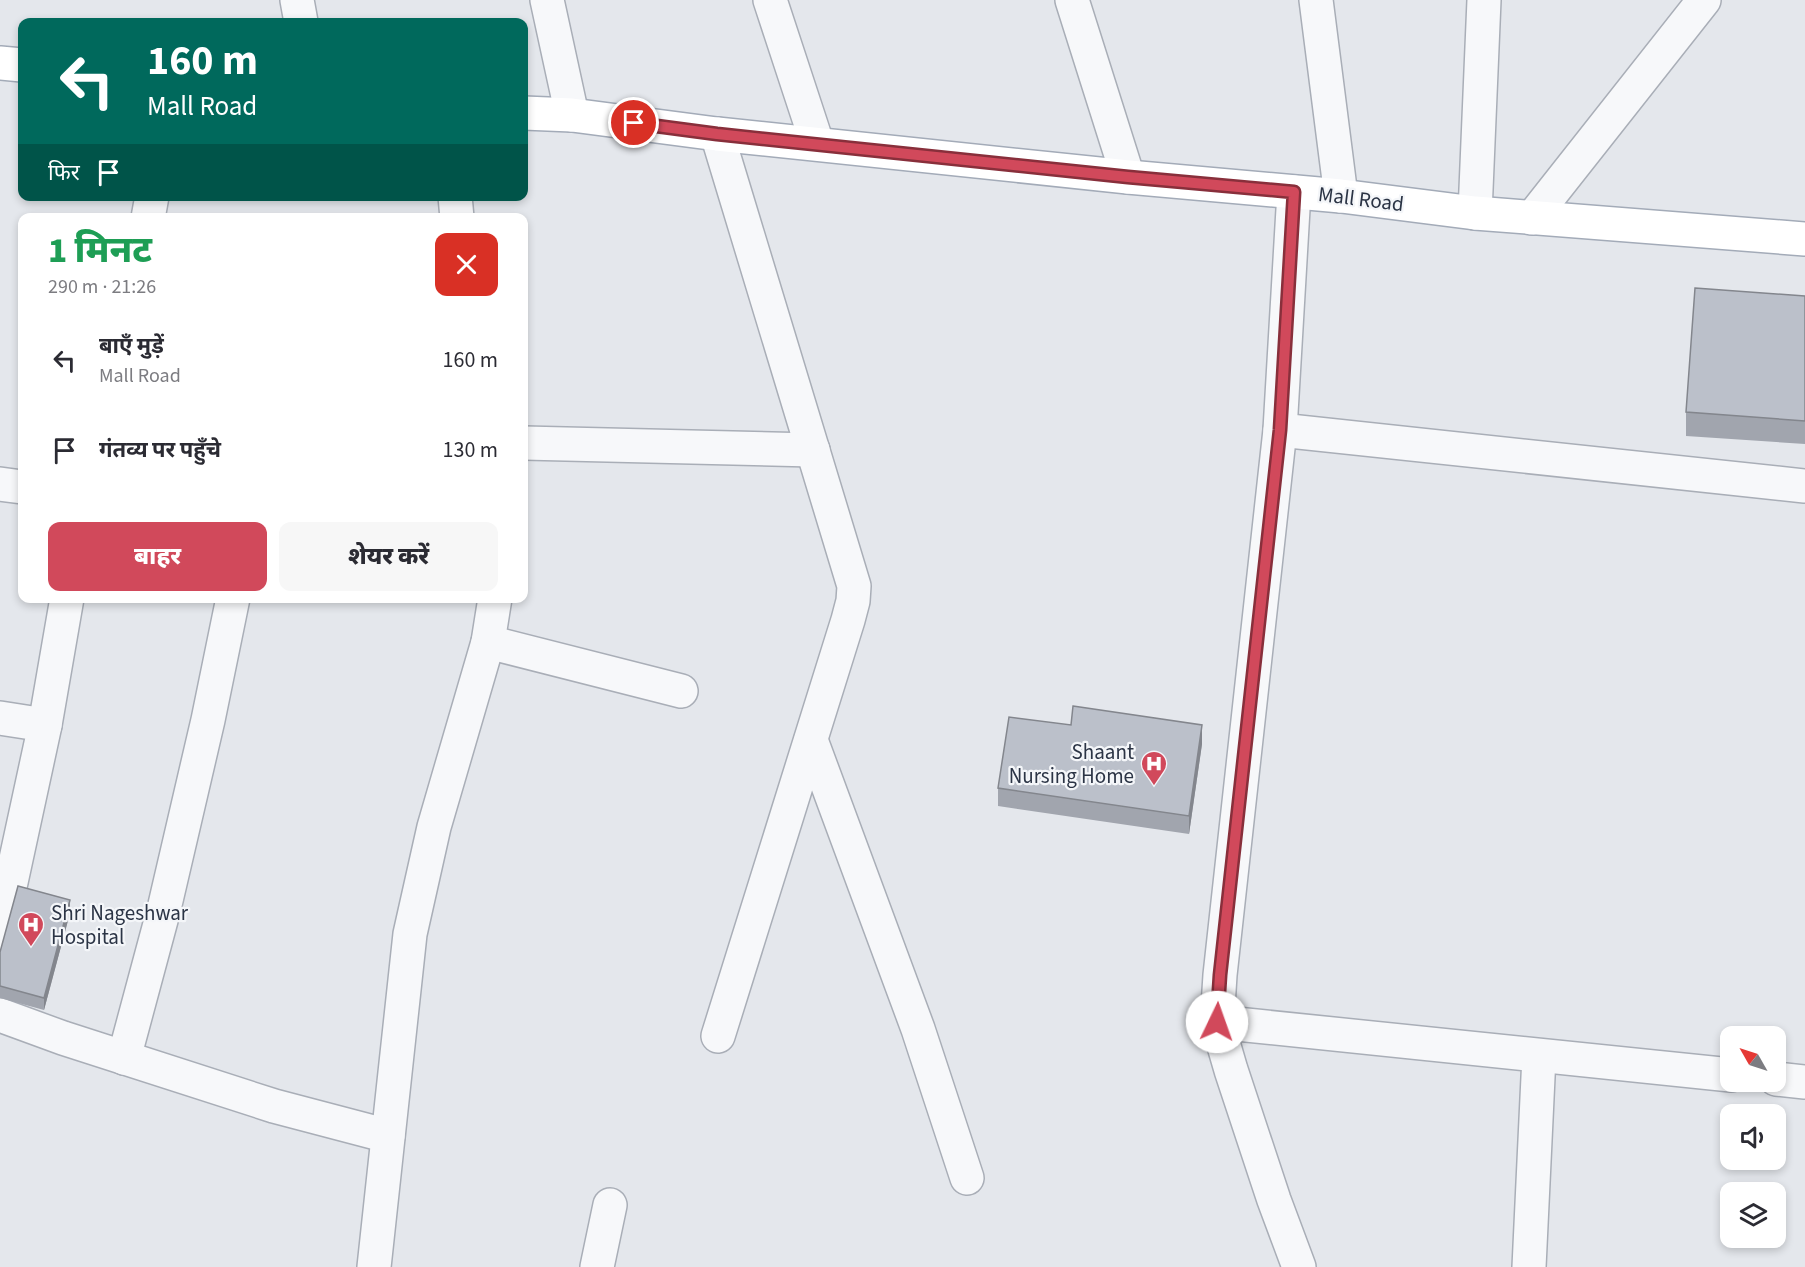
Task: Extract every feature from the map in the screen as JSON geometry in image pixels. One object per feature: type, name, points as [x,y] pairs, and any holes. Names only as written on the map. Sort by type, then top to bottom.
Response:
[{"type":"main road","points":[[0,63],[18,65]]},
{"type":"main road","name":"Mall Road","points":[[528,113],[572,115],[717,134],[1128,177],[1341,196],[1475,213],[1805,239]]},
{"type":"street","points":[[297,0],[300,18]]},
{"type":"street","points":[[547,0],[572,115]]},
{"type":"street","points":[[770,0],[817,143]]},
{"type":"street","points":[[1072,0],[1128,177]]},
{"type":"street","points":[[1316,0],[1341,196]]},
{"type":"street","points":[[1475,213],[1484,0]]},
{"type":"street","points":[[1532,218],[1704,0]]},
{"type":"street","points":[[717,134],[854,586],[848,620],[718,1036]]},
{"type":"street","points":[[1294,192],[1280,430],[1220,975],[1217,1022],[1274,1200],[1299,1267]]},
{"type":"street","points":[[1280,430],[1805,486]]},
{"type":"street","points":[[528,443],[813,450]]},
{"type":"street","points":[[0,484],[18,486]]},
{"type":"street","points":[[0,933],[45,725],[66,603]]},
{"type":"street","points":[[124,1058],[164,909],[208,720],[232,603]]},
{"type":"street","points":[[374,1267],[410,934],[434,827],[488,642],[494,603]]},
{"type":"street","points":[[488,642],[681,691]]},
{"type":"street","points":[[0,718],[45,725]]},
{"type":"street","points":[[811,740],[918,1029],[967,1178]]},
{"type":"street","points":[[0,1015],[63,1038],[274,1106],[388,1136]]},
{"type":"street","points":[[1217,1022],[1720,1074]]},
{"type":"street","points":[[1529,1267],[1539,1056]]},
{"type":"street","points":[[1786,1080],[1805,1082]]},
{"type":"street","points":[[597,1267],[610,1205]]},
{"type":"building","points":[[1695,288],[1805,296],[1805,421],[1686,412]]},
{"type":"building","points":[[1073,706],[1202,725],[1189,816],[998,788],[1009,717],[1071,725]]},
{"type":"building","points":[[18,886],[70,900],[44,998],[0,986],[0,952]]},
{"type":"place","name":"Shaant Nursing Home","points":[[1154,787]]},
{"type":"place","name":"Shri Nageshwar Hospital","points":[[31,948]]},
{"type":"route","points":[[634,123],[717,134],[1128,177],[1294,192],[1280,430],[1220,975],[1217,1022]]}]
